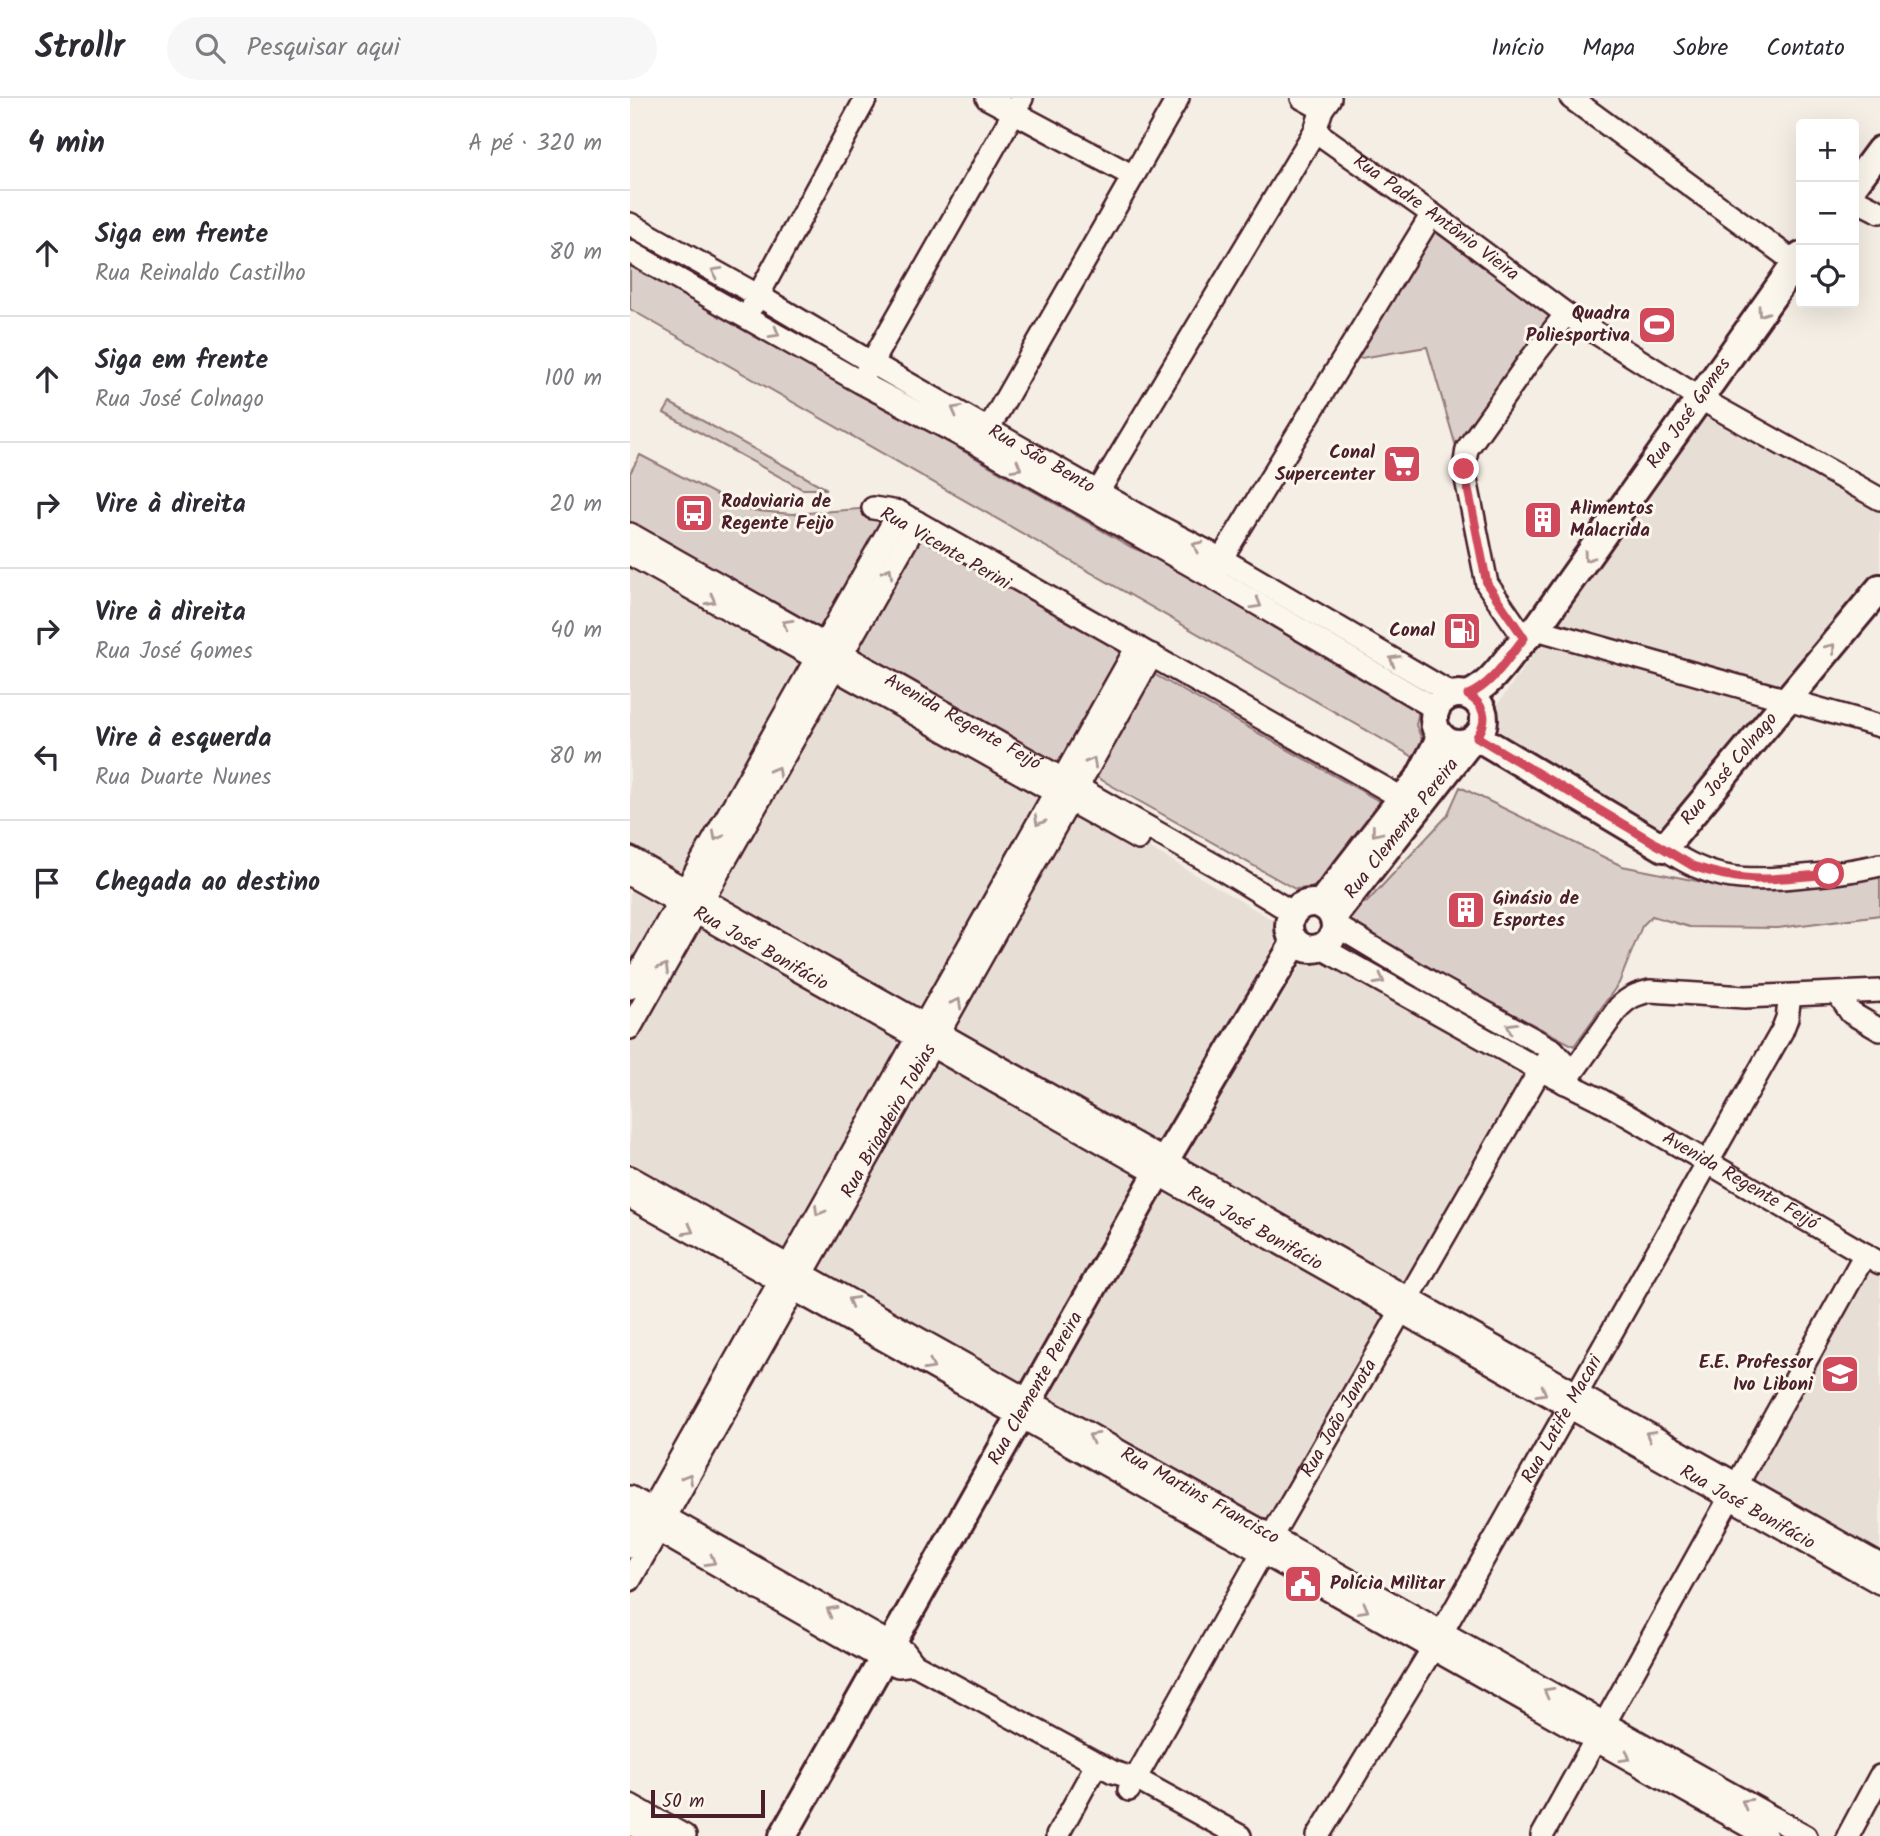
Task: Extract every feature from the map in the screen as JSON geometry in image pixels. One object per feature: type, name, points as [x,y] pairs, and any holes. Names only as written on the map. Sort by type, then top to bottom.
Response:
[{"type":"main road","points":[[1856,182],[1880,150]]},
{"type":"main road","name":"Rua José Gomes","points":[[1452,700],[1482,687],[1530,634],[1796,264]]},
{"type":"main road","name":"Rua José Colnago","points":[[1664,848],[1880,588]]},
{"type":"main road","points":[[1452,700],[1478,701],[1485,715],[1482,730],[1474,739],[1455,743],[1441,736],[1435,723],[1452,700]]},
{"type":"main road","name":"Rua Clemente Pereira","points":[[1407,808],[1441,736]]},
{"type":"main road","points":[[1474,739],[1664,848]]},
{"type":"main road","name":"Rua Clemente Pereira","points":[[803,1836],[1031,1413],[1301,935],[1333,936],[1329,915],[1407,808],[1474,739]]},
{"type":"main road","points":[[1301,935],[1305,904],[1329,915]]},
{"type":"main road","name":"Rua Clemente Pereira","points":[[783,1836],[898,1657]]},
{"type":"street","points":[[746,316],[866,98]]},
{"type":"street","points":[[987,98],[1018,105],[1133,176]]},
{"type":"street","points":[[984,437],[1178,98]]},
{"type":"street","points":[[1093,499],[1315,131],[1326,104],[1302,98]]},
{"type":"street","points":[[1571,98],[1796,258]]},
{"type":"street","points":[[860,382],[1018,105]]},
{"type":"street","name":"Rua Padre Antônio Vieira","points":[[1315,131],[1566,314],[1701,399],[1880,499]]},
{"type":"street","points":[[1859,202],[1880,212]]},
{"type":"street","points":[[1216,568],[1432,214]]},
{"type":"street","name":"Rua São Bento","points":[[630,224],[872,363],[984,437],[1452,700]]},
{"type":"street","name":"Rua São Bento","points":[[630,252],[860,382],[984,437]]},
{"type":"street","points":[[671,275],[683,254]]},
{"type":"street","points":[[1566,314],[1527,364],[1467,450],[1464,469],[1487,584],[1530,634],[1880,726]]},
{"type":"street","name":"Rua Vicente Perini","points":[[829,657],[906,521],[1407,808]]},
{"type":"street","name":"Avenida Regente Feijó","points":[[630,534],[676,571]]},
{"type":"street","name":"Avenida Regente Feijó","points":[[630,554],[676,571],[1214,873],[1301,935],[1539,1070],[1569,1077],[1601,1100],[1872,1259]]},
{"type":"street","name":"Rua Brigadeiro Tobias","points":[[630,1547],[650,1519],[791,1277],[1142,655]]},
{"type":"street","points":[[630,1028],[691,901],[829,657]]},
{"type":"street","points":[[1664,848],[1693,866],[1728,878],[1744,880],[1829,874],[1880,865]]},
{"type":"street","name":"Rua José Bonifácio","points":[[630,858],[691,901],[1835,1549],[1880,1583]]},
{"type":"street","name":"Rua José Bonifácio","points":[[630,875],[691,901]]},
{"type":"street","points":[[630,988],[691,901]]},
{"type":"street","name":"Avenida Regente Feijó","points":[[1329,915],[1432,983],[1553,1050],[1569,1077]]},
{"type":"street","points":[[1421,1003],[1432,983]]},
{"type":"street","points":[[1569,1077],[1619,1007],[1639,993],[1650,991],[1709,996],[1790,996],[1880,991]]},
{"type":"street","points":[[1838,994],[1851,1013],[1880,1030]]},
{"type":"street","name":"Rua Latife Macari","points":[[1318,1836],[1437,1640],[1784,1026],[1790,996]]},
{"type":"street","name":"Rua João Janota","points":[[1133,1784],[1267,1544],[1553,1050]]},
{"type":"street","name":"Rua Martins Francisco","points":[[630,1177],[791,1277],[1031,1413],[1601,1732],[1806,1836]]},
{"type":"street","name":"Rua Martins Francisco","points":[[630,1197],[791,1277]]},
{"type":"street","points":[[1542,1836],[1734,1492],[1872,1259]]},
{"type":"street","points":[[630,1497],[650,1519],[898,1657],[1105,1767],[1210,1836]]},
{"type":"street","name":"Rua Brigadeiro Tobias","points":[[630,1580],[650,1519]]},
{"type":"street","name":"Rua José Bonifácio","points":[[1835,1549],[1880,1565]]},
{"type":"street","name":"Rua Martins Francisco","points":[[1601,1732],[1766,1836]]},
{"type":"street","points":[[1057,1836],[1105,1767]]},
{"type":"street","points":[[1848,1836],[1880,1776]]},
{"type":"street","points":[[1133,1784],[1240,1836]]},
{"type":"street","points":[[630,1805],[685,1836]]},
{"type":"street","points":[[630,1823],[653,1836]]},
{"type":"shaded area","points":[[1432,230],[1554,315],[1463,439],[1455,443],[1427,347],[1355,359]]},
{"type":"shaded area","points":[[630,258],[1131,547],[1266,604],[1420,705],[1416,725],[1423,742],[1417,759],[630,309]]},
{"type":"shaded area","points":[[670,403],[827,489],[802,489],[664,413]]},
{"type":"shaded area","points":[[1704,410],[1880,504],[1880,577],[1790,694],[1548,622]]},
{"type":"shaded area","points":[[640,455],[746,510],[793,514],[873,508],[895,520],[824,645],[630,529],[630,473]]},
{"type":"shaded area","points":[[912,530],[1133,655],[1063,780],[841,655]]},
{"type":"shaded area","points":[[630,554],[816,659],[686,890],[630,858]]},
{"type":"shaded area","points":[[1541,643],[1762,700],[1769,711],[1678,824],[1651,826],[1485,722]]},
{"type":"shaded area","points":[[834,669],[1055,793],[925,1025],[704,899]]},
{"type":"shaded area","points":[[1150,672],[1386,805],[1319,885],[1295,889],[1091,774]]},
{"type":"shaded area","points":[[1460,787],[1622,866],[1732,888],[1880,877],[1880,915],[1778,928],[1689,927],[1652,916],[1642,926],[1619,983],[1574,1046],[1344,926],[1345,908],[1367,902],[1447,816]]},
{"type":"shaded area","points":[[1070,801],[1283,926],[1165,1161],[940,1033]]},
{"type":"shaded area","points":[[630,875],[679,903],[630,988]]},
{"type":"shaded area","points":[[696,912],[917,1038],[788,1266],[630,1177],[630,1028]]},
{"type":"shaded area","points":[[1312,947],[1540,1070],[1409,1299],[1178,1169]]},
{"type":"shaded area","points":[[932,1046],[1157,1174],[1028,1401],[803,1274]]},
{"type":"shaded area","points":[[1170,1182],[1401,1312],[1271,1537],[1042,1409]]},
{"type":"shaded area","name":"E.E. Professor Ivo Liboni","points":[[1865,1254],[1880,1263],[1880,1565],[1738,1485]]},
{"type":"place","name":"Quadra Poliesportiva","points":[[1657,325]]},
{"type":"place","name":"Conal Supercenter","points":[[1402,464]]},
{"type":"place","name":"Rodoviaria de Regente Feijo","points":[[694,513]]},
{"type":"place","name":"Alimentos Malacrida","points":[[1543,520]]},
{"type":"place","name":"Conal","points":[[1462,631]]},
{"type":"place","name":"Ginásio de Esportes","points":[[1466,910]]},
{"type":"place","name":"E.E. Professor Ivo Liboni","points":[[1840,1374]]},
{"type":"place","name":"Polícia Militar","points":[[1303,1584]]},
{"type":"route","points":[[1464,469],[1487,584],[1524,638],[1492,677],[1468,695],[1478,701],[1485,715],[1482,730],[1477,737],[1693,866],[1728,878],[1744,880],[1829,874]]}]
